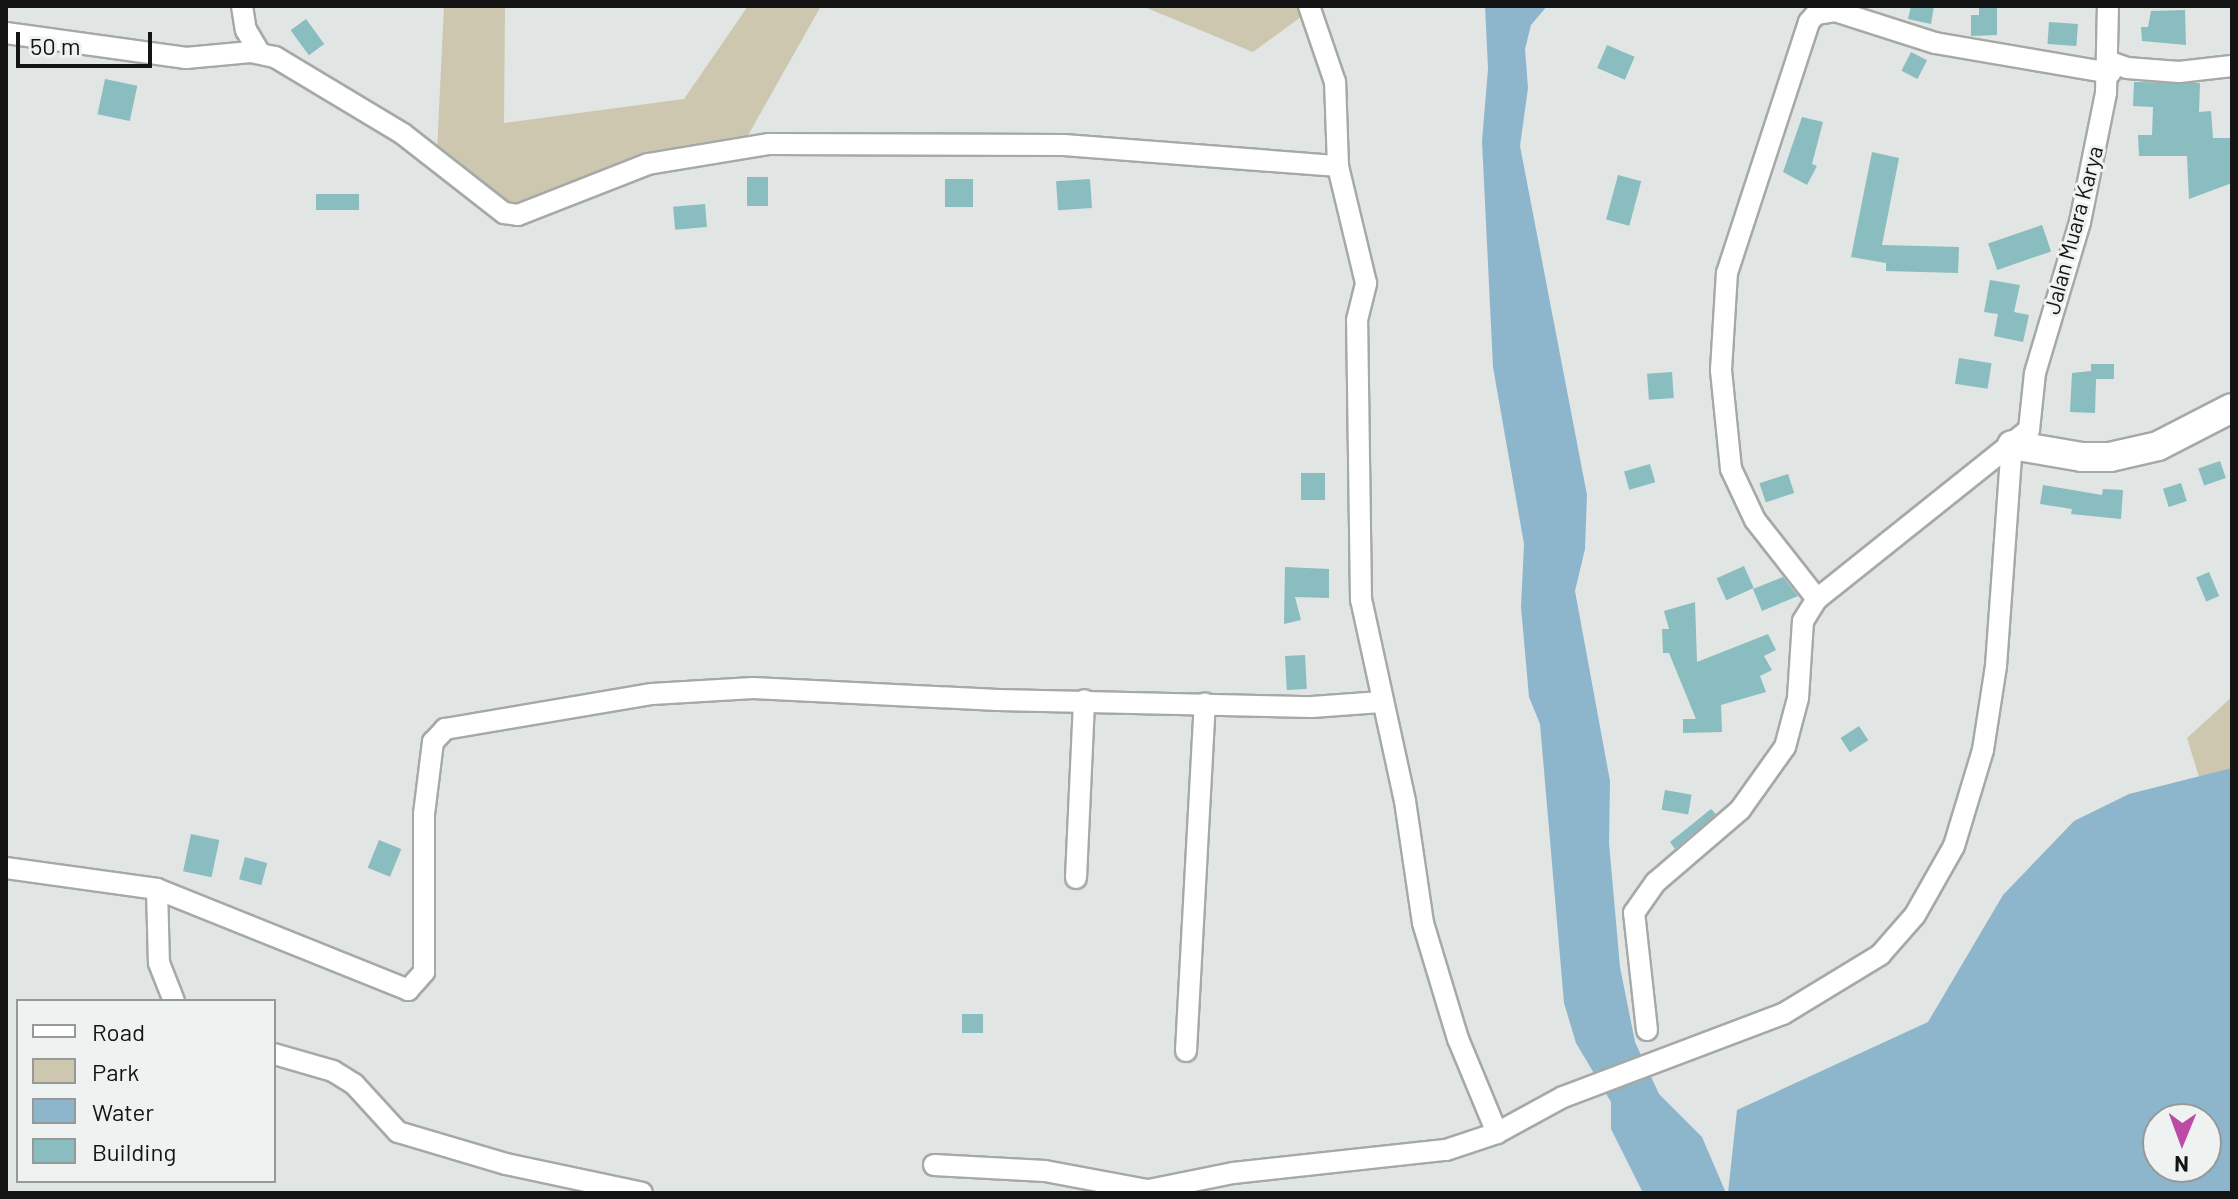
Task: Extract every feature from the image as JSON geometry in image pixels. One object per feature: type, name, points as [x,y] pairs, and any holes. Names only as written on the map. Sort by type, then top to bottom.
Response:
[{"type":"street","points":[[242,6],[246,30],[259,52]]},
{"type":"street","name":"Jalan Muara Karya","points":[[2012,445],[2029,430],[2035,373],[2080,222],[2110,68],[2108,6]]},
{"type":"street","points":[[1310,7],[1335,82],[1338,166],[1366,283],[1357,320],[1361,600],[1405,801],[1423,923],[1458,1039],[1497,1133]]},
{"type":"street","points":[[1817,599],[1755,520],[1731,469],[1721,370],[1727,273],[1790,66],[1809,22],[1816,14],[1835,11],[1935,43],[2110,68],[2179,72],[2232,66]]},
{"type":"street","points":[[6,33],[186,58],[259,52],[275,57],[403,134],[504,213],[518,215],[648,164],[769,144],[1064,145],[1338,166]]},
{"type":"street","points":[[1647,1030],[1632,927],[1639,900],[1740,810],[1785,747],[1798,698],[1803,621],[1817,599],[2012,445],[2110,457],[2158,446],[2232,408]]},
{"type":"street","points":[[934,1165],[1045,1171],[1140,1192],[1233,1173],[1446,1150],[1497,1133],[1563,1097],[1783,1014],[1880,955],[1944,871],[1983,750],[1996,666],[2012,445]]},
{"type":"street","points":[[6,868],[157,889],[408,990],[424,972],[424,814],[433,742],[445,729],[652,694],[753,688],[1312,707],[1381,702]]},
{"type":"street","points":[[1076,878],[1084,700]]},
{"type":"street","points":[[1186,1051],[1205,704]]},
{"type":"street","points":[[157,889],[159,963],[173,999]]},
{"type":"street","points":[[276,1055],[333,1071],[354,1084],[398,1132],[562,1184],[642,1193]]},
{"type":"green space","points":[[444,6],[505,6],[504,123],[684,99],[748,6],[821,6],[742,146],[512,207],[437,152]]},
{"type":"green space","points":[[1142,6],[1306,6],[1309,11],[1253,52]]},
{"type":"green space","points":[[2232,697],[2232,794],[2204,793],[2187,738]]},
{"type":"water","points":[[1485,6],[1547,6],[1531,25],[1525,49],[1528,88],[1520,146],[1587,495],[1585,549],[1575,591],[1610,781],[1609,843],[1620,967],[1635,1042],[1659,1094],[1702,1137],[1726,1193],[1643,1193],[1611,1129],[1611,1102],[1576,1043],[1564,1003],[1540,724],[1529,697],[1521,607],[1524,544],[1493,367],[1482,141],[1488,69]]},
{"type":"water","points":[[2232,768],[2232,1193],[1728,1193],[1737,1110],[1928,1022],[2003,895],[2074,821],[2129,794]]},
{"type":"building","points":[[1911,6],[1934,6],[1931,24],[1908,19]]},
{"type":"building","points":[[1979,6],[1997,6],[1997,35],[1971,36],[1971,15],[1979,15]]},
{"type":"building","points":[[2185,10],[2186,45],[2142,41],[2141,27],[2148,27],[2151,11]]},
{"type":"building","points":[[306,19],[324,44],[309,55],[291,30]]},
{"type":"building","points":[[2049,22],[2078,24],[2076,46],[2047,44]]},
{"type":"building","points":[[1607,45],[1635,57],[1625,80],[1597,68]]},
{"type":"building","points":[[1911,52],[1927,60],[1918,79],[1901,71]]},
{"type":"building","points":[[105,79],[137,86],[130,121],[98,114]]},
{"type":"building","points":[[2134,82],[2200,83],[2199,112],[2211,111],[2213,138],[2232,138],[2232,183],[2189,199],[2187,156],[2139,156],[2138,135],[2152,135],[2153,107],[2133,106]]},
{"type":"building","points":[[1802,117],[1823,122],[1812,164],[1817,166],[1807,185],[1783,172]]},
{"type":"building","points":[[1872,152],[1899,158],[1882,245],[1959,247],[1958,273],[1886,271],[1886,263],[1851,257]]},
{"type":"building","points":[[1618,175],[1641,181],[1629,226],[1606,219]]},
{"type":"building","points":[[747,177],[768,177],[768,206],[747,206]]},
{"type":"building","points":[[945,179],[973,179],[973,207],[945,207]]},
{"type":"building","points":[[1090,179],[1092,208],[1058,210],[1056,181]]},
{"type":"building","points":[[316,194],[359,194],[359,210],[316,210]]},
{"type":"building","points":[[705,204],[707,227],[675,230],[673,207]]},
{"type":"building","points":[[2042,225],[2051,251],[1997,270],[1988,244]]},
{"type":"building","points":[[1990,280],[2020,285],[2014,312],[2029,315],[2023,342],[1994,336],[1998,314],[1984,312]]},
{"type":"building","points":[[1959,358],[1992,363],[1988,389],[1955,384]]},
{"type":"building","points":[[2091,364],[2114,364],[2114,379],[2096,379],[2095,413],[2070,412],[2072,373],[2091,371]]},
{"type":"building","points":[[1672,372],[1674,398],[1649,400],[1647,374]]},
{"type":"building","points":[[2220,461],[2226,478],[2204,486],[2198,468]]},
{"type":"building","points":[[1650,464],[1655,482],[1629,490],[1624,471]]},
{"type":"building","points":[[1301,473],[1325,473],[1325,500],[1301,500]]},
{"type":"building","points":[[1788,474],[1794,493],[1766,502],[1759,483]]},
{"type":"building","points":[[2181,483],[2187,501],[2169,507],[2163,489]]},
{"type":"building","points":[[2043,485],[2102,495],[2103,489],[2123,490],[2121,519],[2071,514],[2072,509],[2040,504]]},
{"type":"building","points":[[1744,566],[1754,588],[1726,600],[1717,578]]},
{"type":"building","points":[[1285,567],[1329,569],[1329,598],[1295,597],[1301,620],[1284,624]]},
{"type":"building","points":[[2209,572],[2219,596],[2206,601],[2196,577]]},
{"type":"building","points":[[1783,577],[1798,596],[1762,611],[1753,589]]},
{"type":"building","points":[[1695,602],[1697,662],[1768,634],[1776,650],[1764,656],[1772,670],[1760,676],[1766,692],[1721,705],[1722,732],[1683,733],[1683,719],[1696,719],[1669,653],[1663,653],[1662,629],[1669,629],[1664,611]]},
{"type":"building","points":[[1305,655],[1307,689],[1287,690],[1285,656]]},
{"type":"building","points":[[1859,726],[1868,740],[1850,752],[1841,738]]},
{"type":"building","points":[[1665,790],[1692,795],[1688,814],[1662,810]]},
{"type":"building","points":[[1711,809],[1716,814],[1675,849],[1670,842]]},
{"type":"building","points":[[191,834],[219,840],[211,877],[183,871]]},
{"type":"building","points":[[379,840],[401,849],[390,877],[368,868]]},
{"type":"building","points":[[245,857],[267,863],[261,885],[239,879]]},
{"type":"building","points":[[962,1014],[983,1014],[983,1033],[962,1033]]}]
